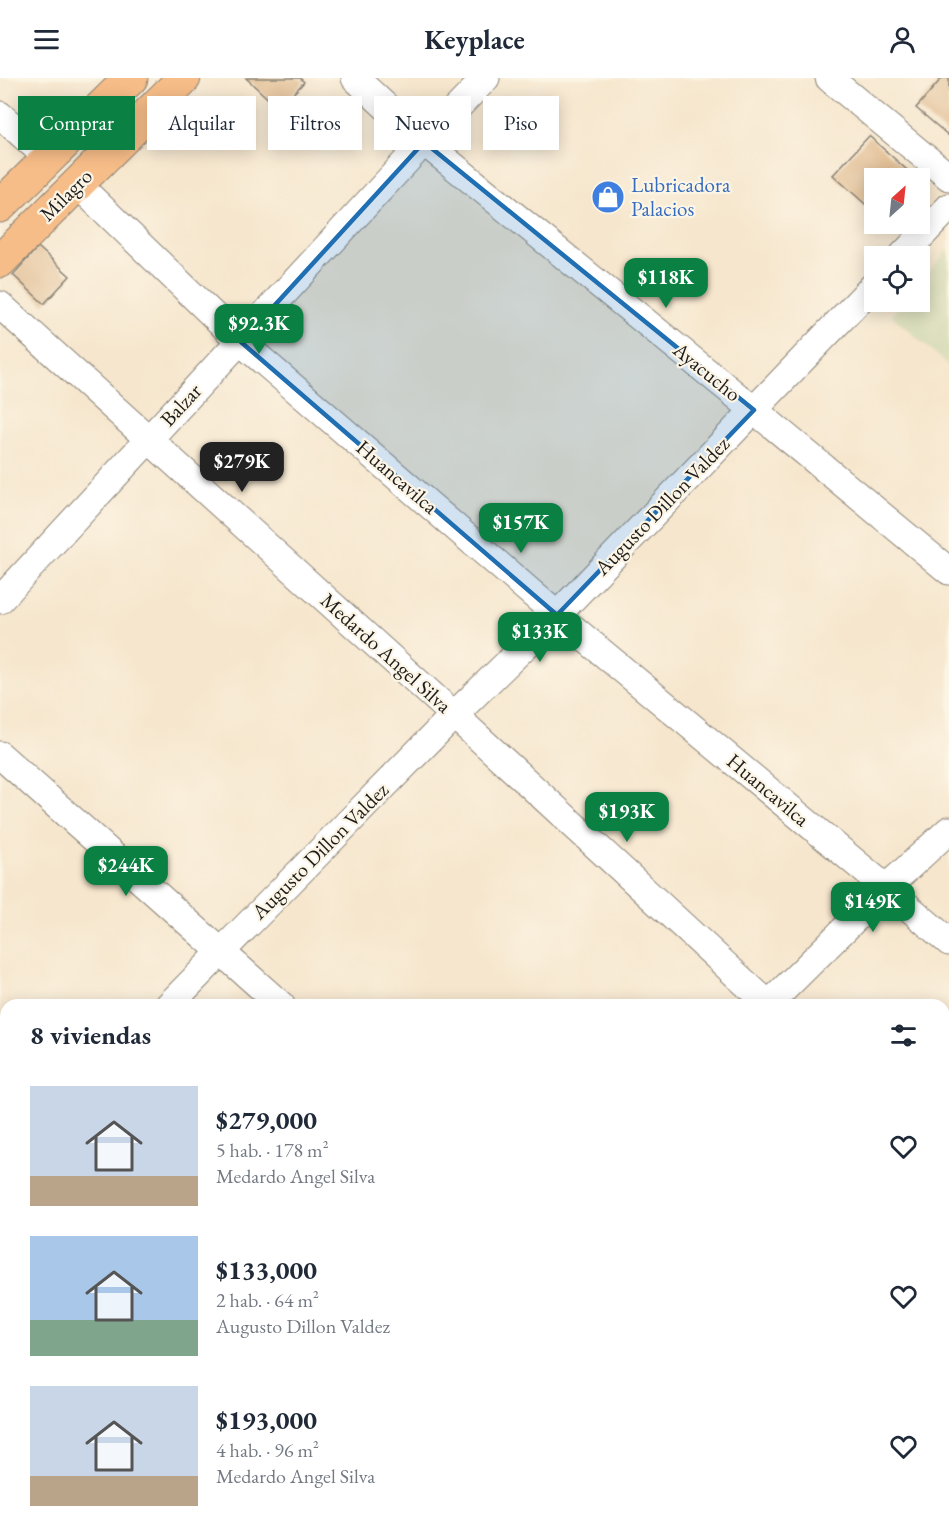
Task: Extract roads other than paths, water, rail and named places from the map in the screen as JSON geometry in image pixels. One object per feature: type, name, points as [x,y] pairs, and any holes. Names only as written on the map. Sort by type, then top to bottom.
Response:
[{"type":"main road","name":"Milagro","points":[[0,206],[131,78]]},
{"type":"main road","name":"Milagro","points":[[0,261],[184,78]]},
{"type":"street","name":"Ayacucho","points":[[355,78],[374,96]]},
{"type":"street","name":"Balzar","points":[[469,96],[486,78]]},
{"type":"street","points":[[829,78],[949,177]]},
{"type":"street","points":[[0,114],[48,158]]},
{"type":"street","name":"Balzar","points":[[0,600],[417,150]]},
{"type":"street","name":"Ayacucho","points":[[434,150],[949,571]]},
{"type":"street","name":"Huancavilca","points":[[77,184],[241,342],[557,615],[949,942]]},
{"type":"street","points":[[912,246],[949,207]]},
{"type":"street","name":"Augusto Dillon Valdez","points":[[175,999],[454,715],[557,615],[864,295]]},
{"type":"street","name":"Medardo Angel Silva","points":[[0,304],[454,715],[762,999]]},
{"type":"street","points":[[0,755],[274,999]]},
{"type":"street","points":[[775,999],[886,888],[949,830]]},
{"type":"place","name":"Lubricadora Palacios","points":[[608,197]]}]
